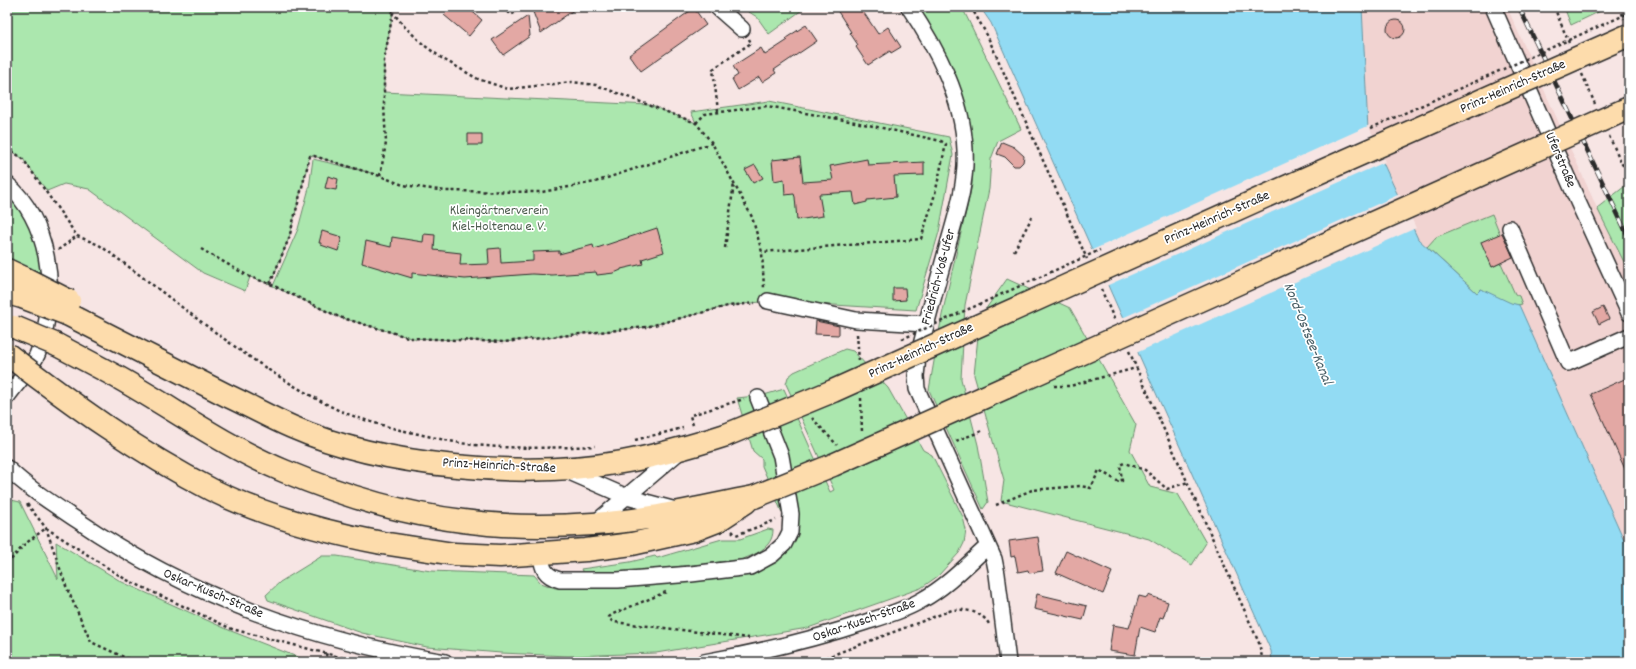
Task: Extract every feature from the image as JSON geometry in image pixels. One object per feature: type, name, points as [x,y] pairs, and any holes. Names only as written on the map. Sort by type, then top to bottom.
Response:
[{"type":"highway","name":"Prinz-Heinrich-Straße","points":[[15,285],[68,308],[185,375],[293,428],[342,444],[388,456],[471,467],[563,469],[621,462],[682,449],[726,435],[834,391],[1253,201],[1629,35]]},
{"type":"highway","points":[[7,354],[117,434],[154,458],[213,490],[245,504],[315,528],[382,543],[454,554],[541,554],[632,544],[687,532],[717,521],[754,498],[833,465],[1629,108]]},
{"type":"highway","points":[[11,326],[57,346],[119,378],[244,452],[284,471],[352,496],[462,521],[513,526],[594,524],[754,498]]},
{"type":"street","points":[[717,7],[742,29]]},
{"type":"street","name":"Friedrich-Voß-Ufer","points":[[909,7],[942,63],[956,99],[965,149],[964,183],[918,357],[916,376],[917,389],[994,559],[1006,636],[1008,662]]},
{"type":"street","name":"Uferstraße","points":[[1493,7],[1629,313]]},
{"type":"street","points":[[7,184],[30,210],[46,253],[50,279],[47,324],[36,357],[7,397]]},
{"type":"street","points":[[1510,228],[1568,363],[1629,336]]},
{"type":"street","points":[[768,301],[856,320],[926,324]]},
{"type":"street","points":[[541,554],[542,567],[546,573],[550,577],[560,580],[618,580],[706,572],[750,567],[772,556],[784,544],[790,532],[791,514],[780,456],[758,398]]},
{"type":"street","points":[[594,524],[682,449]]},
{"type":"street","name":"Oskar-Kusch-Straße","points":[[7,468],[46,499],[104,538],[150,566],[202,592],[267,617],[330,637],[398,654],[445,662]]},
{"type":"street","points":[[563,469],[627,497],[681,511]]},
{"type":"street","name":"Oskar-Kusch-Straße","points":[[704,662],[769,656],[889,614],[922,600],[945,584],[986,542]]},
{"type":"path","points":[[201,249],[250,277],[270,284],[339,317],[411,338],[504,342],[646,327],[728,306],[768,301],[765,293],[762,252],[752,217],[712,143],[696,123],[596,85],[572,82],[508,89],[478,79],[443,59],[425,46],[405,27],[388,7]]},
{"type":"path","points":[[504,7],[511,15],[524,7]]},
{"type":"path","points":[[971,7],[987,35],[1091,266]]},
{"type":"path","points":[[1554,7],[1570,45]]},
{"type":"path","points":[[1622,7],[1629,12]]},
{"type":"path","points":[[380,176],[386,143],[384,61],[393,12]]},
{"type":"path","points":[[718,111],[713,69],[751,43],[742,29]]},
{"type":"path","points":[[1582,73],[1597,108]]},
{"type":"path","points":[[696,123],[705,114],[718,111],[768,106],[941,140],[946,144],[935,194],[921,239],[762,252]]},
{"type":"path","points":[[1606,129],[1622,164],[1629,173]]},
{"type":"path","points":[[270,284],[289,238],[311,155],[380,176],[403,185],[446,191],[542,192],[595,182],[712,143]]},
{"type":"path","points":[[7,147],[23,159],[77,236],[99,245],[257,360],[298,388],[336,409],[378,424],[474,445],[546,449],[598,446]]},
{"type":"path","points":[[725,248],[734,183]]},
{"type":"path","points":[[1014,251],[1032,217]]},
{"type":"path","points":[[1101,288],[1117,325]]},
{"type":"path","points":[[1127,346],[1259,643],[1263,662]]},
{"type":"path","points":[[693,426],[691,415],[738,400]]},
{"type":"path","points":[[633,440],[693,426],[699,423]]},
{"type":"path","points":[[944,446],[982,431]]},
{"type":"path","points":[[996,505],[1032,490],[1080,486],[1091,488],[1099,470],[1119,482],[1122,481],[1120,465],[1124,463],[1145,470],[1167,489],[1188,482]]},
{"type":"path","points":[[736,535],[767,523]]},
{"type":"path","points":[[7,564],[25,544],[46,528]]},
{"type":"path","points":[[46,528],[66,586],[91,642],[139,662]]},
{"type":"path","points":[[46,528],[125,579],[232,629],[359,662]]},
{"type":"path","points":[[670,590],[613,614],[609,617],[609,619],[614,622],[751,638]]},
{"type":"path","points":[[814,662],[952,610],[961,609],[980,615],[986,620],[995,636],[1006,636]]},
{"type":"shaded area","points":[[1362,7],[1507,7],[1597,208],[1629,272],[1629,551],[1519,305],[1477,293],[1418,239],[1368,130]]},
{"type":"green space","name":"Kleingärtnerverein Kiel-Holtenau e. V.","points":[[7,7],[388,7],[393,12],[384,61],[384,92],[649,105],[696,123],[691,112],[769,101],[949,137],[953,155],[939,232],[916,310],[768,301],[728,306],[646,327],[504,342],[411,338],[339,317],[273,286],[298,229],[309,188],[313,159],[371,173],[310,155],[289,238],[270,284],[250,277],[245,291],[203,273],[89,189],[64,184],[47,191],[23,159],[7,147]]},
{"type":"green space","points":[[741,7],[800,7],[802,10],[769,34],[757,17]]},
{"type":"green space","points":[[917,7],[962,7],[1021,129],[998,141],[991,159],[989,189],[965,305],[961,379],[978,445],[988,502],[983,509],[929,390],[942,315],[972,185],[973,146],[963,100]]},
{"type":"green space","points":[[1564,7],[1609,7],[1571,25]]},
{"type":"green space","points":[[1629,183],[1629,272],[1597,208]]},
{"type":"green space","points":[[7,184],[30,210],[50,279],[7,270]]},
{"type":"green space","points":[[1492,214],[1500,234],[1492,267],[1501,263],[1515,294],[1519,296],[1522,304],[1512,304],[1481,289],[1477,293],[1427,247],[1436,237]]},
{"type":"green space","points":[[1007,279],[1070,308],[1136,425],[1130,450],[1150,487],[1178,494],[1206,543],[1192,565],[1149,539],[1001,501],[1004,480],[974,375],[980,317]]},
{"type":"green space","points":[[845,349],[853,351],[888,388],[923,450],[932,455],[963,517],[966,530],[964,543],[959,553],[938,576],[921,588],[808,628],[656,653],[568,656],[501,653],[427,647],[362,633],[268,600],[266,595],[280,582],[322,556],[337,556],[431,571],[534,575],[541,583],[555,588],[631,585],[749,573],[788,545],[783,515],[762,466],[762,459],[753,451],[737,398],[764,395],[784,389],[830,492],[834,490],[786,384],[788,377],[794,372]]},
{"type":"green space","points":[[7,499],[20,502],[58,579],[56,542],[122,582],[231,631],[310,662],[7,662]]},
{"type":"green space","points":[[768,529],[773,530],[770,542],[757,553],[740,560],[605,574],[583,573],[581,569],[630,562],[655,556],[657,558],[722,539],[740,539]]},
{"type":"water","name":"Nord-Ostsee-Kanal","points":[[980,7],[1362,7],[1368,130],[1418,239],[1477,293],[1481,289],[1511,303],[1519,305],[1629,551],[1629,662],[1272,662],[1271,651],[991,23]]},
{"type":"pier","points":[[1370,125],[1370,129],[1385,162],[1106,286],[1090,251]]},
{"type":"pier","points":[[1400,194],[1416,228],[1136,353],[1120,319]]},
{"type":"building","points":[[452,7],[467,7],[482,20],[469,36],[444,15]]},
{"type":"building","points":[[540,7],[578,7],[541,33],[533,12]]},
{"type":"building","points":[[835,7],[860,7],[878,34],[888,27],[901,47],[891,53],[890,51],[868,65],[856,47],[858,45],[850,33],[851,32]]},
{"type":"building","points":[[694,8],[706,25],[641,71],[629,55]]},
{"type":"building","points":[[528,16],[530,36],[503,55],[492,40]]},
{"type":"building","points":[[1396,20],[1402,23],[1405,29],[1402,35],[1396,38],[1390,35],[1387,29],[1390,23]]},
{"type":"building","points":[[806,25],[817,41],[774,70],[776,73],[762,82],[759,77],[738,90],[732,79],[738,75],[733,66],[761,48],[765,55],[788,40],[786,38]]},
{"type":"building","points":[[468,134],[482,134],[482,145],[468,145]]},
{"type":"building","points":[[1002,142],[1014,147],[1024,156],[1023,162],[1019,166],[1014,166],[1005,157],[997,154]]},
{"type":"building","points":[[800,157],[803,182],[833,180],[830,166],[867,159],[868,165],[924,162],[924,175],[894,176],[896,197],[867,200],[867,202],[855,205],[853,192],[819,194],[823,216],[797,220],[794,194],[785,195],[784,179],[774,181],[772,160]]},
{"type":"building","points":[[755,165],[763,178],[753,183],[745,170]]},
{"type":"building","points":[[328,176],[338,179],[336,190],[325,188]]},
{"type":"building","points":[[657,228],[664,252],[642,259],[643,264],[621,269],[614,273],[597,275],[596,272],[552,275],[532,274],[465,279],[412,273],[412,278],[362,263],[366,241],[391,247],[392,237],[423,242],[424,234],[435,235],[434,250],[461,253],[460,265],[489,264],[488,249],[500,248],[501,263],[533,261],[533,252],[559,251],[559,254],[593,245],[594,249]]},
{"type":"building","points":[[322,231],[342,237],[338,251],[319,243]]},
{"type":"building","points":[[1502,233],[1513,257],[1492,267],[1481,242]]},
{"type":"building","points":[[893,288],[905,288],[906,300],[893,301]]},
{"type":"building","points":[[1603,307],[1609,319],[1599,324],[1593,312]]},
{"type":"building","points":[[816,321],[839,326],[839,335],[815,334]]},
{"type":"building","points":[[1629,377],[1629,478],[1591,394]]},
{"type":"building","points":[[1038,537],[1043,571],[1029,573],[1028,570],[1018,572],[1015,556],[1011,557],[1009,541]]},
{"type":"building","points":[[1066,551],[1112,572],[1103,594],[1056,573]]},
{"type":"building","points":[[1037,594],[1087,606],[1083,620],[1034,609]]},
{"type":"building","points":[[1148,595],[1168,602],[1163,618],[1160,617],[1155,632],[1140,627],[1135,655],[1109,651],[1113,625],[1129,628],[1139,596],[1147,598]]},
{"type":"railway","points":[[1519,7],[1629,238]]}]
